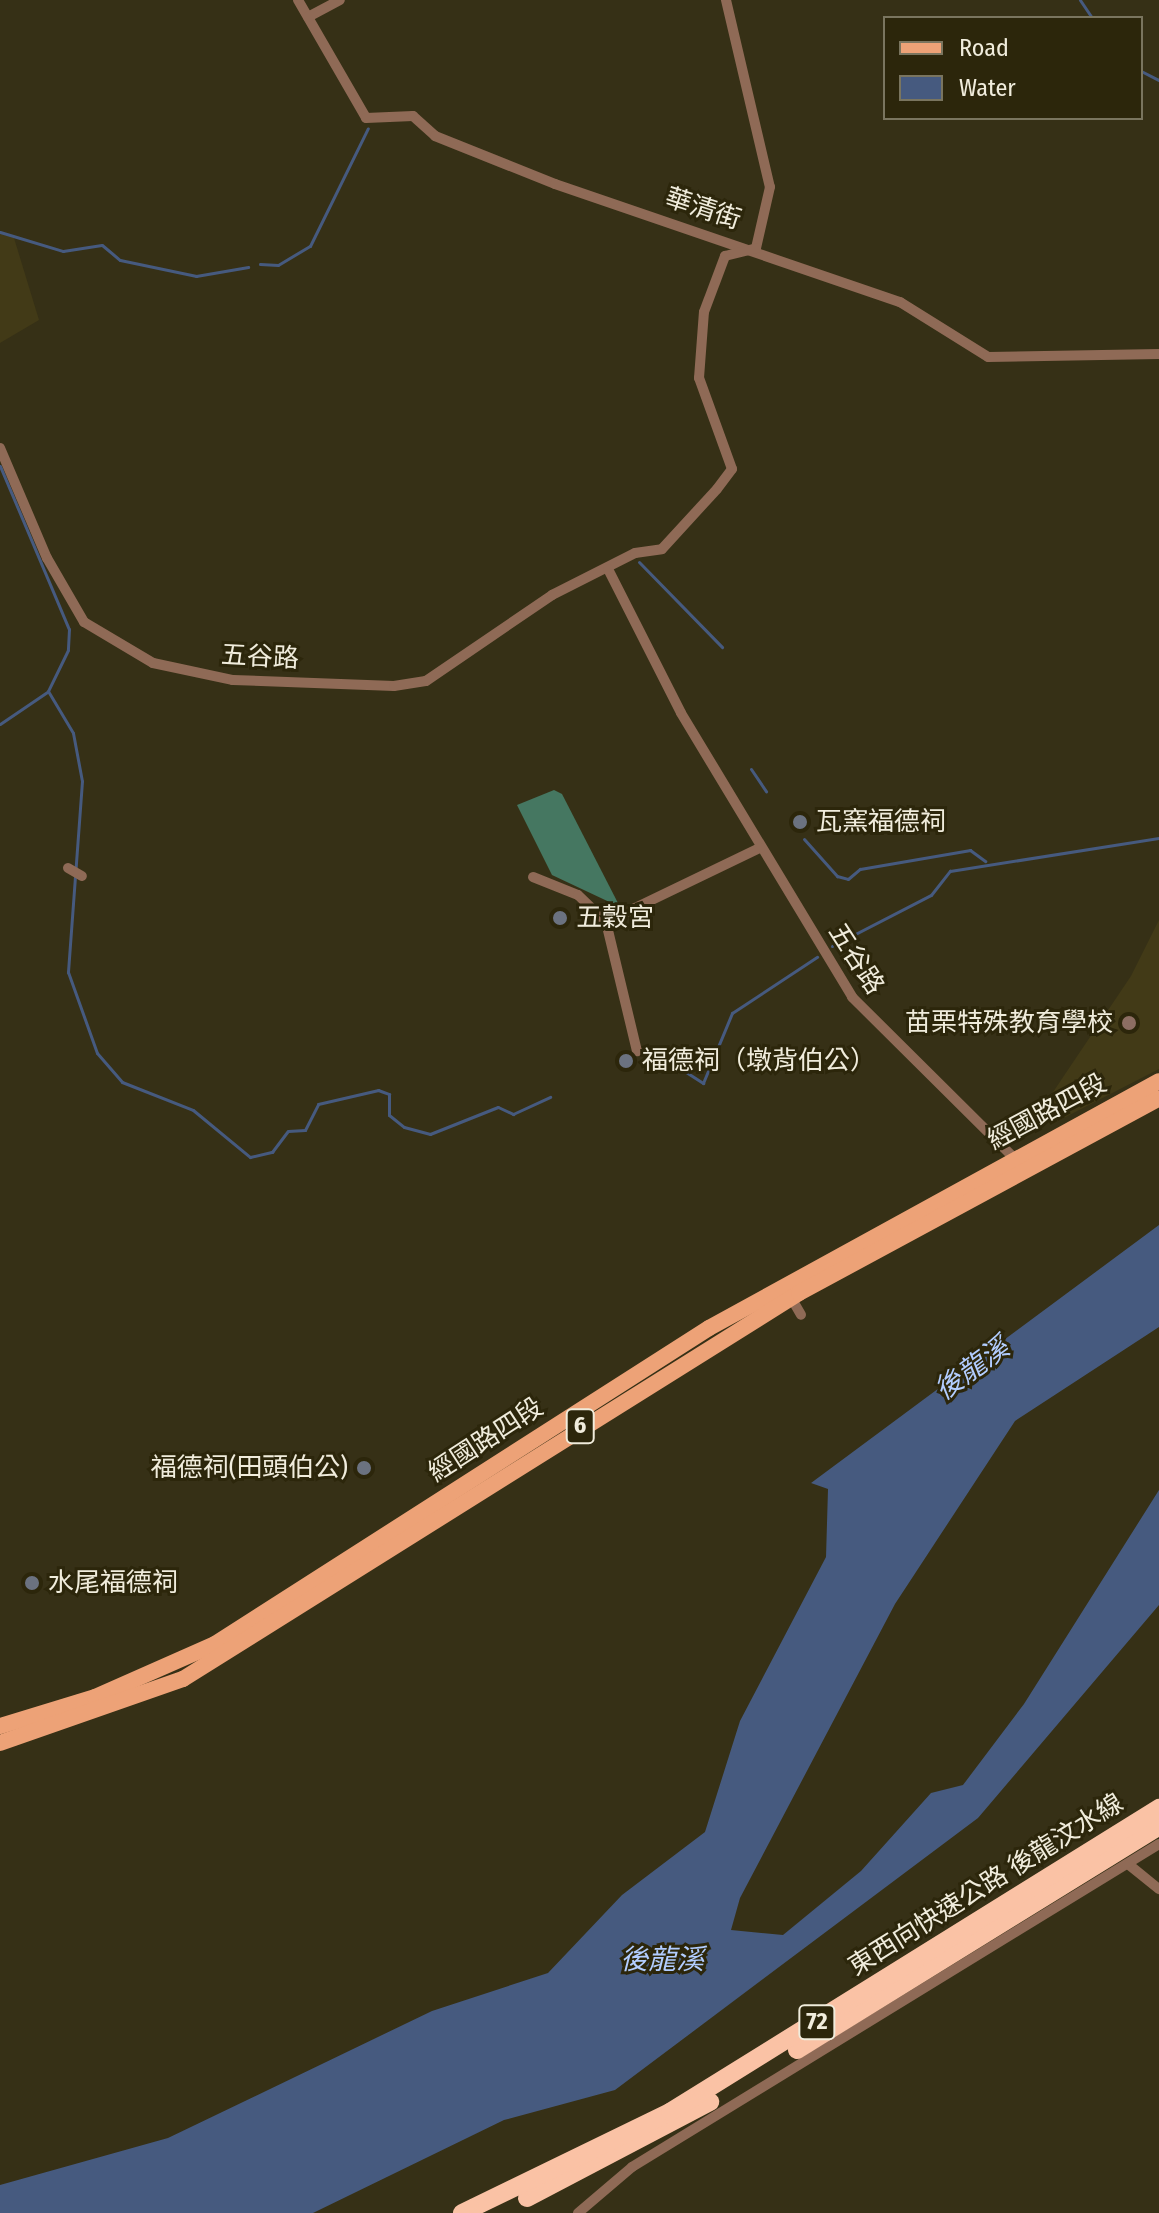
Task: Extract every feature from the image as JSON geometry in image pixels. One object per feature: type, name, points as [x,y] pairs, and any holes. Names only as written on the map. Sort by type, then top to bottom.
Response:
[{"type":"highway","name":"東西向快速公路 後龍汶水線","points":[[462,2213],[670,2112],[1159,1808]]},
{"type":"highway","name":"東西向快速公路 後龍汶水線","points":[[492,2213],[676,2122],[1159,1826]]},
{"type":"main road","name":"經國路四段","points":[[0,1743],[183,1679],[787,1292],[1159,1081]]},
{"type":"main road","name":"經國路四段","points":[[1018,1162],[1159,1098]]},
{"type":"main road","name":"經國路四段","points":[[0,1726],[95,1697],[215,1644],[454,1508]]},
{"type":"street","name":"華清街","points":[[298,0],[366,118],[413,116],[435,136],[555,184],[756,248],[900,302],[988,357],[1159,354]]},
{"type":"street","points":[[308,17],[340,0]]},
{"type":"street","points":[[726,0],[770,187],[756,248]]},
{"type":"street","name":"五谷路","points":[[0,448],[47,558],[84,622],[179,673],[394,686],[426,681],[552,595],[635,553],[662,549],[732,469],[699,378],[701,330],[725,256],[756,248]]},
{"type":"street","name":"五谷路","points":[[608,569],[760,848],[878,1030],[1018,1162]]},
{"type":"street","points":[[606,922],[760,848]]},
{"type":"street","points":[[68,868],[82,876]]},
{"type":"street","points":[[533,877],[578,895],[606,922],[637,1051]]},
{"type":"street","points":[[787,1292],[801,1315]]},
{"type":"street","points":[[578,2213],[632,2167],[1159,1844]]},
{"type":"street","points":[[1128,1864],[1159,1889]]},
{"type":"shaded area","points":[[0,234],[14,238],[39,320],[0,343]]},
{"type":"shaded area","name":"苗栗特殊教育學校","points":[[1159,920],[1159,1069],[1050,1125],[1043,1107],[1131,976]]},
{"type":"green space","points":[[554,790],[562,794],[620,907],[552,875],[517,805]]},
{"type":"water","name":"後龍溪","points":[[1159,1225],[1159,1327],[1015,1421],[895,1604],[740,1898],[731,1930],[783,1935],[861,1871],[931,1793],[963,1785],[1024,1704],[1159,1490],[1159,1605],[978,1818],[615,2090],[504,2120],[313,2213],[0,2213],[0,2185],[168,2138],[432,2011],[548,1973],[622,1895],[705,1832],[740,1721],[826,1557],[828,1489],[811,1483]]},
{"type":"waterway","points":[[1080,0],[1091,16]]},
{"type":"waterway","points":[[1143,72],[1159,80]]},
{"type":"waterway","points":[[260,264],[278,265],[310,246],[368,128]]},
{"type":"waterway","points":[[0,232],[63,251],[102,245],[120,260],[196,276],[248,267]]},
{"type":"waterway","points":[[0,466],[69,629],[68,650],[48,691],[73,733],[82,781],[68,972],[97,1053],[122,1082],[193,1110],[250,1157],[272,1152],[288,1131],[305,1130],[318,1104],[378,1090],[389,1094],[389,1115],[404,1127],[430,1134],[498,1107],[513,1114],[550,1097]]},
{"type":"waterway","points":[[639,562],[722,647]]},
{"type":"waterway","points":[[0,724],[47,692]]},
{"type":"waterway","points":[[751,769],[766,791]]},
{"type":"waterway","points":[[832,946],[931,895],[950,871],[1159,838]]},
{"type":"waterway","points":[[804,839],[837,876],[848,879],[860,869],[970,850],[985,861]]},
{"type":"waterway","points":[[647,1047],[703,1083],[732,1013],[817,957]]},
{"type":"place","name":"瓦窯福德祠","points":[[800,822]]},
{"type":"place","name":"五穀宮","points":[[560,918]]},
{"type":"place","name":"苗栗特殊教育學校","points":[[1129,1023]]},
{"type":"place","name":"福德祠（墩背伯公）","points":[[626,1061]]},
{"type":"place","name":"福德祠(田頭伯公)","points":[[364,1468]]},
{"type":"place","name":"水尾福德祠","points":[[32,1583]]}]
